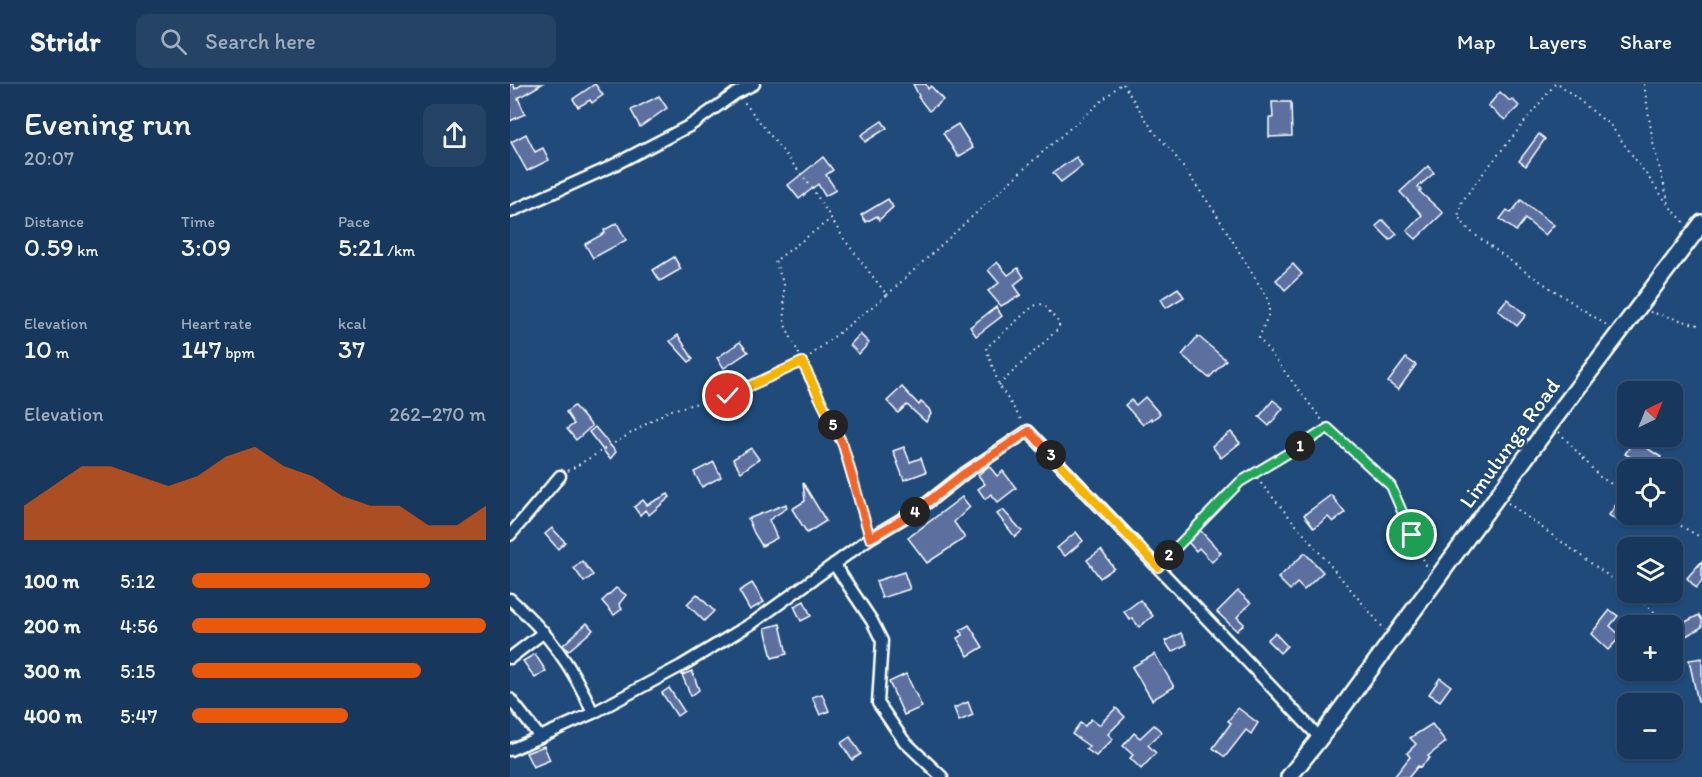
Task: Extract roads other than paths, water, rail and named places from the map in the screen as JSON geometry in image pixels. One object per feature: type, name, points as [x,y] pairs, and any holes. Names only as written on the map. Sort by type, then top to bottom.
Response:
[{"type":"main road","name":"Limulunga Road","points":[[1288,777],[1320,738],[1618,332],[1698,228]]},
{"type":"street","points":[[510,212],[608,168],[691,125],[736,93],[754,84]]},
{"type":"street","points":[[510,750],[593,713],[681,666],[754,622],[870,538],[922,507],[965,473],[1029,431],[1320,738]]},
{"type":"street","points":[[510,535],[560,476]]},
{"type":"street","points":[[834,564],[872,621],[882,641],[878,703],[904,741],[942,777]]},
{"type":"street","points":[[510,599],[544,632],[567,664],[593,713]]},
{"type":"street","points":[[510,658],[544,632]]},
{"type":"street","points":[[510,699],[540,738]]}]
